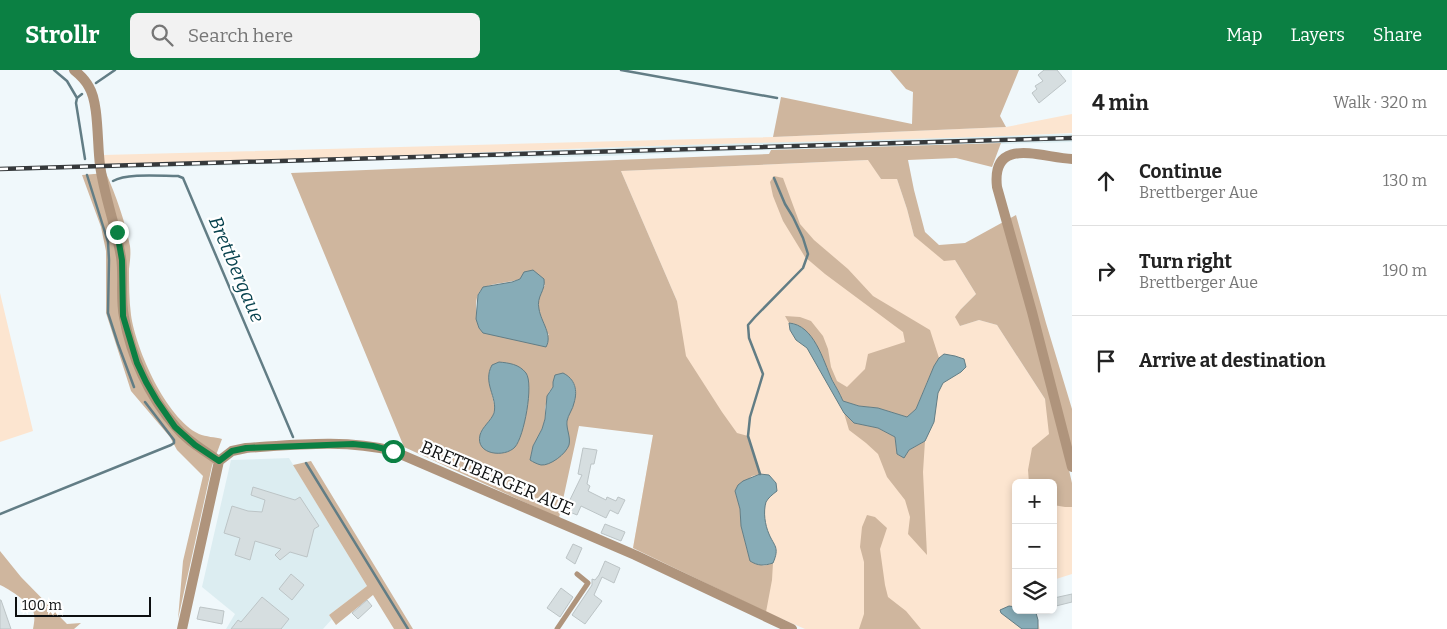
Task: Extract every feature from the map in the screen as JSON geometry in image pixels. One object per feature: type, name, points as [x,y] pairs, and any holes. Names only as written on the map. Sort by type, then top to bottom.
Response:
[{"type":"street","points":[[74,70],[89,86],[94,98],[100,166],[117,232],[122,260],[123,316],[137,363],[154,396],[175,427],[195,445],[219,461],[182,629]]},
{"type":"street","points":[[1072,159],[1023,152],[1011,154],[999,162],[995,174],[1072,466]]},
{"type":"street","name":"BRETTBERGER AUE","points":[[219,461],[232,451],[246,448],[353,444],[393,451],[635,555],[792,629]]},
{"type":"lane","points":[[557,629],[588,583],[578,574]]},
{"type":"shaded area","points":[[890,70],[1019,70],[1000,116],[1006,127],[773,137],[781,97],[912,124],[913,92],[906,89]]},
{"type":"shaded area","points":[[1072,114],[1072,133],[309,159],[103,164],[103,155],[773,137],[1006,127]]},
{"type":"shaded area","points":[[1072,134],[1072,142],[0,171],[0,167]]},
{"type":"shaded area","points":[[1001,143],[992,167],[956,158],[908,160],[925,232],[939,245],[965,243],[1016,215],[1072,409],[1072,454],[1066,457],[1072,483],[1072,507],[1057,506],[1057,479],[1029,479],[1028,470],[1032,448],[1049,434],[1045,399],[997,325],[979,320],[960,326],[955,317],[976,294],[955,260],[944,261],[914,236],[897,179],[881,179],[868,160],[621,171],[677,301],[686,356],[737,433],[748,436],[760,474],[752,476],[735,491],[750,561],[764,566],[773,563],[766,612],[633,548],[653,435],[579,426],[559,518],[404,447],[291,173],[769,154],[771,150]],"holes":[[[520,279],[545,285],[537,304],[540,318],[549,335],[479,328],[476,306],[478,294],[485,287]],[[489,371],[508,452],[480,433],[493,416],[495,408],[489,381]],[[571,379],[574,384],[575,394],[568,415],[567,430],[569,440],[539,464],[530,460],[533,446],[545,419],[545,408],[549,392],[553,387]]]},
{"type":"shaded area","points":[[869,160],[881,179],[897,179],[914,236],[955,260],[976,294],[961,309],[960,326],[979,320],[997,325],[1045,399],[1072,500],[1072,574],[1057,579],[1057,479],[1012,479],[1012,614],[1035,614],[1040,629],[805,629],[633,548],[677,301],[621,171]]},
{"type":"shaded area","points":[[106,173],[126,227],[130,246],[129,286],[131,315],[134,330],[146,364],[164,399],[187,426],[199,434],[222,439],[212,466],[178,619],[183,561],[203,476],[177,450],[170,437],[131,391],[106,313],[106,251],[101,227],[82,175]]},
{"type":"shaded area","points":[[774,176],[783,178],[800,224],[814,240],[848,269],[873,296],[930,330],[939,358],[916,409],[907,417],[878,408],[859,406],[843,401],[833,381],[795,324],[789,323],[785,316],[800,317],[811,321],[823,336],[828,349],[831,367],[837,381],[847,387],[865,369],[868,354],[905,342],[903,332],[805,257],[783,221],[773,196],[770,182]]},
{"type":"shaded area","points":[[0,293],[33,431],[0,442]]},
{"type":"shaded area","points":[[844,413],[855,423],[878,428],[895,437],[897,454],[904,457],[909,450],[925,441],[923,472],[927,555],[908,534],[910,517],[905,500],[887,477],[878,454],[849,430]]},
{"type":"shaded area","points":[[289,458],[367,586],[329,615],[332,619],[323,629],[226,629],[235,614],[202,587],[231,460]]},
{"type":"shaded area","points":[[311,461],[413,629],[394,629],[373,595],[336,625],[329,615],[367,586],[293,465]]},
{"type":"shaded area","points":[[867,515],[875,517],[887,528],[880,549],[888,597],[906,611],[921,629],[859,629],[864,614],[864,562],[860,547],[862,527]]},
{"type":"shaded area","points":[[0,551],[21,577],[67,624],[81,623],[74,629],[33,629],[34,616],[32,609],[18,596],[0,585]]},
{"type":"water","points":[[533,270],[544,279],[544,287],[538,304],[548,338],[546,347],[483,333],[476,319],[478,295],[483,287],[512,282],[520,279],[524,272]]},
{"type":"water","points":[[789,323],[798,325],[811,337],[843,401],[859,406],[878,408],[907,417],[916,409],[939,358],[944,354],[964,359],[966,367],[943,383],[938,393],[934,422],[925,441],[909,450],[904,458],[897,454],[895,437],[878,428],[854,423],[844,413],[807,348],[796,340],[790,330]]},
{"type":"water","points":[[499,362],[514,364],[523,370],[528,379],[529,388],[525,422],[515,447],[505,453],[492,453],[482,447],[480,435],[494,413],[495,407],[489,384],[489,372],[492,365]]},
{"type":"water","points":[[563,373],[573,382],[575,389],[575,398],[567,421],[569,445],[565,452],[557,459],[549,464],[541,465],[530,460],[533,446],[542,429],[547,396],[553,387],[555,375]]},
{"type":"water","points":[[760,474],[769,475],[776,483],[777,491],[766,502],[765,510],[766,527],[776,547],[776,553],[773,563],[764,565],[758,565],[750,561],[735,491],[743,481]]},
{"type":"water","points":[[1009,606],[1012,606],[1012,614],[1036,614],[1038,629],[1022,629],[1001,613],[1000,610]]},
{"type":"building","points":[[1044,70],[1057,70],[1066,81],[1039,103],[1032,93],[1037,89],[1035,86],[1043,81],[1038,75]]},
{"type":"building","points":[[583,448],[597,450],[594,464],[591,464],[587,484],[590,486],[588,491],[606,500],[607,497],[616,501],[618,497],[625,500],[618,514],[610,510],[606,518],[581,506],[577,515],[565,510],[582,475],[578,474]]},
{"type":"building","points":[[253,487],[295,500],[300,497],[319,526],[314,529],[307,557],[290,552],[280,560],[275,555],[281,549],[255,541],[250,560],[235,555],[240,538],[224,533],[232,506],[248,511],[262,512],[265,500],[251,495]]},
{"type":"building","points":[[605,524],[625,532],[621,541],[601,533]]},
{"type":"building","points":[[573,544],[582,548],[575,564],[566,558]]},
{"type":"building","points":[[605,561],[620,568],[614,583],[602,577],[594,595],[602,601],[585,624],[572,615],[592,585],[592,579],[595,580],[599,575]]},
{"type":"building","points":[[291,574],[304,585],[292,600],[279,589]]},
{"type":"building","points":[[561,588],[573,597],[560,617],[547,608]]},
{"type":"building","points":[[1072,594],[1072,602],[1057,606],[1057,597]]},
{"type":"building","points":[[262,597],[289,619],[281,629],[231,629],[238,620],[241,622]]},
{"type":"building","points":[[1,600],[11,629],[0,629]]},
{"type":"building","points":[[367,600],[372,606],[358,619],[352,613]]},
{"type":"building","points":[[200,607],[224,611],[222,624],[197,619]]},
{"type":"waterway","points":[[54,70],[67,81],[77,98],[76,103],[85,159]]},
{"type":"waterway","name":"Brettbergaue","points":[[96,83],[115,70]]},
{"type":"waterway","points":[[621,70],[777,98]]},
{"type":"waterway","name":"Brettbergaue","points":[[77,98],[82,94]]},
{"type":"waterway","points":[[87,175],[108,242],[108,313],[134,387]]},
{"type":"waterway","name":"Brettbergaue","points":[[113,181],[119,178],[144,175],[178,176],[183,178],[293,437]]},
{"type":"waterway","points":[[760,474],[748,436],[750,417],[763,374],[749,338],[748,325],[803,268],[808,254],[803,238],[774,178]]},
{"type":"waterway","points":[[0,514],[174,443],[174,440],[145,402]]},
{"type":"waterway","name":"Brettbergaue","points":[[306,463],[408,629]]},
{"type":"railway","points":[[0,169],[1072,138]]},
{"type":"route","points":[[117,232],[122,260],[123,316],[137,363],[157,401],[175,427],[195,445],[219,461],[232,451],[246,448],[353,444],[393,451]]}]
